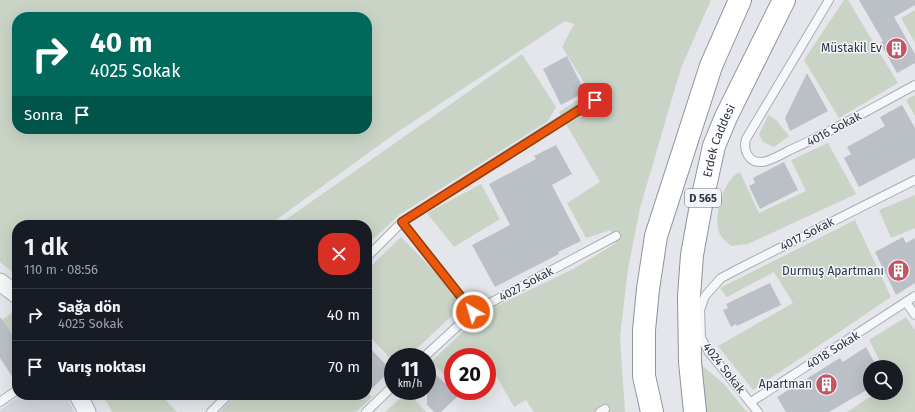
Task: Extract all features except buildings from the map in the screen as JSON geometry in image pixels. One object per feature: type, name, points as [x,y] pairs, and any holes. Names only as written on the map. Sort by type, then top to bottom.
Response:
[{"type":"highway","name":"D 565","points":[[652,412],[644,376],[644,330],[648,289],[656,236],[710,66],[740,0]]},
{"type":"highway","name":"Erdek Caddesi","points":[[695,412],[690,362],[689,296],[692,254],[702,200],[714,146],[726,117],[784,0]]},
{"type":"street","points":[[0,282],[12,291]]},
{"type":"street","points":[[81,400],[87,412]]},
{"type":"lane","name":"4016 Sokak","points":[[829,0],[746,139],[744,146],[750,158],[755,161],[768,161],[813,140],[915,85]]},
{"type":"lane","points":[[372,252],[402,222],[595,100]]},
{"type":"lane","name":"4017 Sokak","points":[[705,296],[721,278],[746,264],[915,180]]},
{"type":"lane","points":[[402,222],[473,312]]},
{"type":"lane","name":"4027 Sokak","points":[[434,348],[473,312],[616,236]]},
{"type":"lane","name":"4024 Sokak","points":[[705,296],[700,310],[701,338],[709,352],[758,412]]},
{"type":"lane","name":"4018 Sokak","points":[[751,402],[915,296]]},
{"type":"lane","points":[[906,302],[915,315]]},
{"type":"lane","points":[[0,402],[12,394]]},
{"type":"lane","points":[[366,412],[384,395]]},
{"type":"lane","points":[[211,412],[223,400]]},
{"type":"shaded area","points":[[13,400],[68,400],[74,412],[0,412],[0,410]]},
{"type":"green space","points":[[0,0],[711,0],[681,68],[640,208],[628,269],[620,337],[625,412],[534,412],[526,400],[514,407],[497,377],[496,378],[496,348],[446,348],[482,313],[575,268],[616,243],[611,230],[586,238],[567,203],[600,182],[559,112],[590,92],[562,47],[574,24],[565,21],[396,133],[276,220],[12,220],[12,272],[0,262]]},
{"type":"green space","points":[[844,0],[848,0],[898,83],[839,118],[804,60]]},
{"type":"green space","points":[[915,10],[915,43],[901,18]]},
{"type":"green space","points":[[522,54],[556,107],[548,121],[399,215],[372,240],[372,220],[285,220]]},
{"type":"green space","points":[[915,95],[915,116],[906,100]]},
{"type":"green space","points":[[768,115],[776,120],[789,136],[774,147],[763,142],[759,134]]},
{"type":"green space","points":[[828,143],[856,194],[748,244],[731,246],[722,238],[718,225],[719,208],[725,189],[734,176],[740,172],[759,213],[806,191],[791,160]]},
{"type":"green space","points":[[481,184],[500,219],[454,247],[427,213]]},
{"type":"green space","points":[[915,195],[915,228],[891,238],[879,210]]},
{"type":"green space","points":[[855,220],[891,297],[753,390],[718,346],[793,303],[774,272],[727,297],[720,288]]},
{"type":"green space","points":[[401,237],[465,303],[418,348],[384,348],[384,352],[372,339],[372,265]]},
{"type":"green space","points":[[12,313],[12,338],[0,346],[0,321]]},
{"type":"green space","points":[[906,317],[915,330],[915,412],[847,412],[865,400],[903,400],[903,360],[879,360],[869,340]]},
{"type":"green space","points":[[444,350],[444,374],[436,367],[436,357]]},
{"type":"green space","points":[[700,364],[723,383],[747,412],[704,412]]},
{"type":"green space","points":[[106,400],[166,400],[177,412],[112,412]]},
{"type":"green space","points":[[232,400],[369,400],[356,412],[219,412]]},
{"type":"green space","points":[[398,400],[415,400],[426,412],[385,412]]},
{"type":"place","name":"Müstakil Ev","points":[[897,48]]},
{"type":"place","name":"Durmuş Apartmanı","points":[[899,271]]},
{"type":"place","name":"Apartman","points":[[827,384]]},
{"type":"route","points":[[473,312],[402,222],[595,100]]}]
